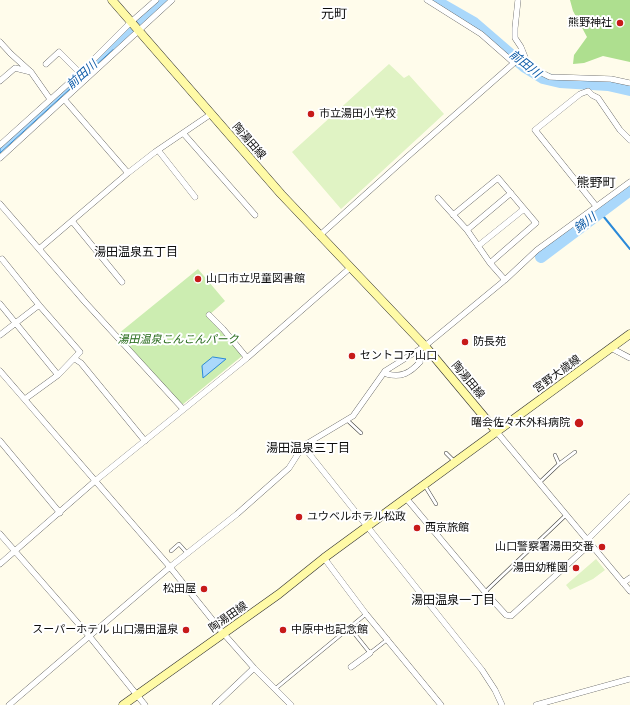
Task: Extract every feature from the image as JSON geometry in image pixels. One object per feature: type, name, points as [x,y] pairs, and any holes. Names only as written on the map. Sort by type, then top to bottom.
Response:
[{"type":"main road","name":"陶湯田線","points":[[112,0],[281,194],[319,236],[425,346],[496,431],[324,558],[279,594],[123,705]]},
{"type":"main road","name":"宮野大歳線","points":[[496,431],[630,334]]},
{"type":"street","points":[[0,145],[80,73],[131,22],[156,0]]},
{"type":"street","points":[[0,158],[172,0]]},
{"type":"street","points":[[427,0],[481,34],[514,63]]},
{"type":"street","points":[[518,0],[515,38],[521,47],[527,62],[538,71],[550,77],[611,79],[630,83]]},
{"type":"street","points":[[0,42],[31,72],[50,99]]},
{"type":"street","points":[[46,64],[59,52],[80,73]]},
{"type":"street","points":[[319,236],[407,156],[523,55]]},
{"type":"street","points":[[0,80],[15,68],[31,72]]},
{"type":"street","points":[[596,206],[535,130],[580,94],[588,91],[598,98],[620,130],[630,140]]},
{"type":"street","points":[[64,99],[128,173]]},
{"type":"street","points":[[39,249],[128,173],[158,150],[211,114]]},
{"type":"street","points":[[183,133],[255,215]]},
{"type":"street","points":[[158,150],[195,197]]},
{"type":"street","points":[[453,215],[498,178],[536,223],[490,263]]},
{"type":"street","points":[[9,705],[170,567],[237,514],[289,468],[303,446],[353,416],[385,371],[425,346],[505,280],[537,250],[630,182]]},
{"type":"street","points":[[467,230],[511,193]]},
{"type":"street","points":[[438,198],[467,230],[490,263],[505,280]]},
{"type":"street","points":[[0,204],[184,409]]},
{"type":"street","points":[[478,246],[524,209]]},
{"type":"street","points":[[72,221],[122,282]]},
{"type":"street","points":[[2,260],[80,352],[75,359],[58,375],[25,399]]},
{"type":"street","points":[[0,564],[95,481],[247,358],[350,268]]},
{"type":"street","points":[[0,304],[58,375]]},
{"type":"street","points":[[0,336],[39,305]]},
{"type":"street","points":[[209,315],[223,329],[247,358]]},
{"type":"street","points":[[611,348],[630,358]]},
{"type":"street","points":[[75,359],[81,363],[146,441]]},
{"type":"street","points":[[385,371],[386,374],[393,376],[404,375],[412,371],[420,362]]},
{"type":"street","points":[[0,371],[170,567],[223,634],[291,705]]},
{"type":"street","points":[[496,431],[630,591]]},
{"type":"street","points":[[0,441],[60,513]]},
{"type":"street","points":[[303,446],[482,670],[495,690],[502,705]]},
{"type":"street","points":[[406,498],[506,615],[511,616],[588,542],[630,497]]},
{"type":"street","points":[[0,534],[90,637],[145,705]]},
{"type":"street","points":[[324,558],[366,614],[441,705]]},
{"type":"street","points":[[623,583],[630,578]]},
{"type":"street","points":[[351,667],[370,653]]},
{"type":"street","points":[[215,705],[254,668]]},
{"type":"street","points":[[536,705],[561,702],[630,679]]},
{"type":"lane","points":[[347,420],[361,433]]},
{"type":"lane","points":[[540,482],[559,464],[575,452]]},
{"type":"lane","points":[[446,453],[455,462]]},
{"type":"lane","points":[[555,455],[559,464]]},
{"type":"lane","points":[[424,484],[436,504]]},
{"type":"lane","points":[[486,592],[566,515]]},
{"type":"lane","points":[[171,551],[179,544],[187,553]]},
{"type":"lane","points":[[275,689],[366,614]]},
{"type":"lane","points":[[350,628],[370,653],[388,640]]},
{"type":"green space","points":[[570,0],[630,0],[630,62],[603,56],[584,63],[573,64],[574,55],[587,37],[573,11]]},
{"type":"green space","points":[[389,64],[404,78],[409,75],[444,114],[341,209],[292,152]]},
{"type":"green space","name":"湯田温泉こんこんパーク","points":[[198,269],[225,301],[209,315],[217,327],[242,356],[182,405],[118,334]]},
{"type":"green space","points":[[596,559],[605,570],[593,579],[570,590],[566,585]]},
{"type":"water","points":[[126,32],[129,35],[0,153],[0,148]]},
{"type":"water","points":[[213,357],[226,359],[203,378],[202,366]]},
{"type":"waterway","name":"前田川","points":[[116,44],[164,0]]},
{"type":"waterway","name":"前田川","points":[[434,0],[474,23],[525,67],[543,78],[560,82],[608,85],[630,90]]},
{"type":"waterway","name":"錦川","points":[[541,257],[630,190]]},
{"type":"waterway","points":[[592,217],[604,217],[630,249]]},
{"type":"place","name":"熊野神社","points":[[620,23]]},
{"type":"place","name":"市立湯田小学校","points":[[311,114]]},
{"type":"place","name":"山口市立児童図書館","points":[[198,279]]},
{"type":"place","name":"防長苑","points":[[465,342]]},
{"type":"place","name":"セントコア山口","points":[[352,356]]},
{"type":"place","name":"曙会佐々木外科病院","points":[[579,423]]},
{"type":"place","name":"ユウベルホテル松政","points":[[299,517]]},
{"type":"place","name":"西京旅館","points":[[417,528]]},
{"type":"place","name":"山口警察署湯田交番","points":[[602,547]]},
{"type":"place","name":"湯田幼稚園","points":[[576,568]]},
{"type":"place","name":"松田屋","points":[[204,589]]},
{"type":"place","name":"スーパーホテル 山口湯田温泉","points":[[186,630]]},
{"type":"place","name":"中原中也記念館","points":[[283,630]]},
{"type":"district","name":"元町","points":[[334,14]]},
{"type":"district","name":"熊野町","points":[[596,183]]},
{"type":"district","name":"湯田温泉五丁目","points":[[136,252]]},
{"type":"district","name":"湯田温泉三丁目","points":[[308,448]]},
{"type":"district","name":"湯田温泉一丁目","points":[[453,600]]}]
